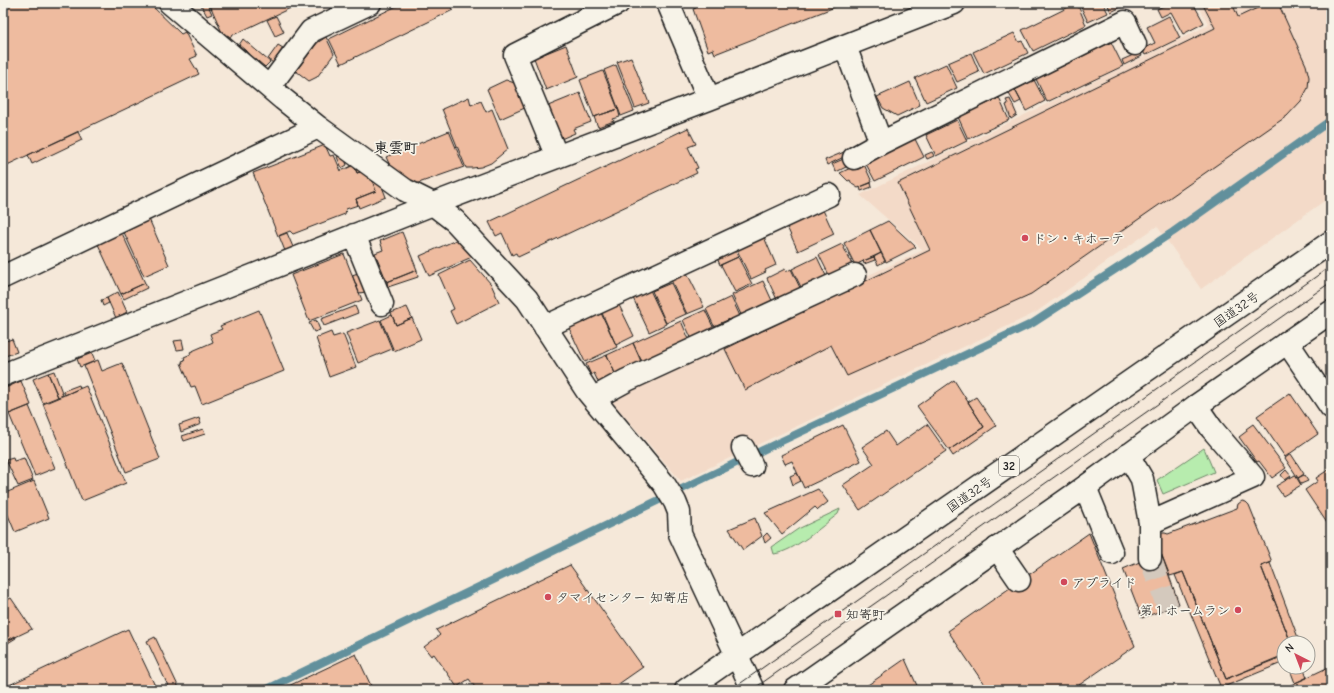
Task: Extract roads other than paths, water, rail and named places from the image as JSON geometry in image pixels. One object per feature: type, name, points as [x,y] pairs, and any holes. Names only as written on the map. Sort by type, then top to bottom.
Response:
[{"type":"main road","points":[[170,3],[318,127],[405,190],[433,204],[455,221],[522,293],[587,391],[670,493],[679,512],[680,534],[753,690]]},
{"type":"main road","points":[[269,87],[311,31],[370,3]]},
{"type":"main road","points":[[557,157],[515,55],[618,3]]},
{"type":"main road","points":[[668,3],[709,100]]},
{"type":"main road","points":[[3,375],[433,204],[709,100],[954,3]]},
{"type":"main road","points":[[854,158],[881,143],[1125,22],[1135,44]]},
{"type":"main road","points":[[845,46],[881,143]]},
{"type":"main road","points":[[3,277],[318,127]]},
{"type":"main road","points":[[545,327],[828,195]]},
{"type":"main road","points":[[354,235],[382,304]]},
{"type":"main road","name":"国道32号","points":[[686,690],[1331,242]]},
{"type":"main road","points":[[594,398],[627,380],[855,275]]},
{"type":"main road","points":[[795,690],[1085,487],[1196,406],[1331,312]]},
{"type":"main road","points":[[1287,342],[1331,407]]},
{"type":"main road","points":[[1150,523],[1253,477],[1212,429],[1196,406]]},
{"type":"main road","points":[[1128,455],[1142,479],[1150,523],[1150,558]]},
{"type":"main road","points":[[1085,487],[1112,553]]},
{"type":"main road","points":[[997,548],[1019,580]]},
{"type":"waterway","points":[[265,690],[771,446],[1033,323],[1173,232],[1331,120]]},
{"type":"tunnel","points":[[1150,558],[1168,608]]},
{"type":"tram line","points":[[731,690],[1331,266]]},
{"type":"tram line","points":[[752,690],[1331,282]]},
{"type":"place","name":"ドン・キホーテ","points":[[1025,238]]},
{"type":"place","name":"アプライド","points":[[1064,582]]},
{"type":"place","name":"タマイセンター 知寄店","points":[[548,597]]},
{"type":"place","name":"第１ホームラン","points":[[1238,610]]},
{"type":"place","name":"知寄町","points":[[838,614]]},
{"type":"district","name":"東雲町","points":[[396,148]]}]
